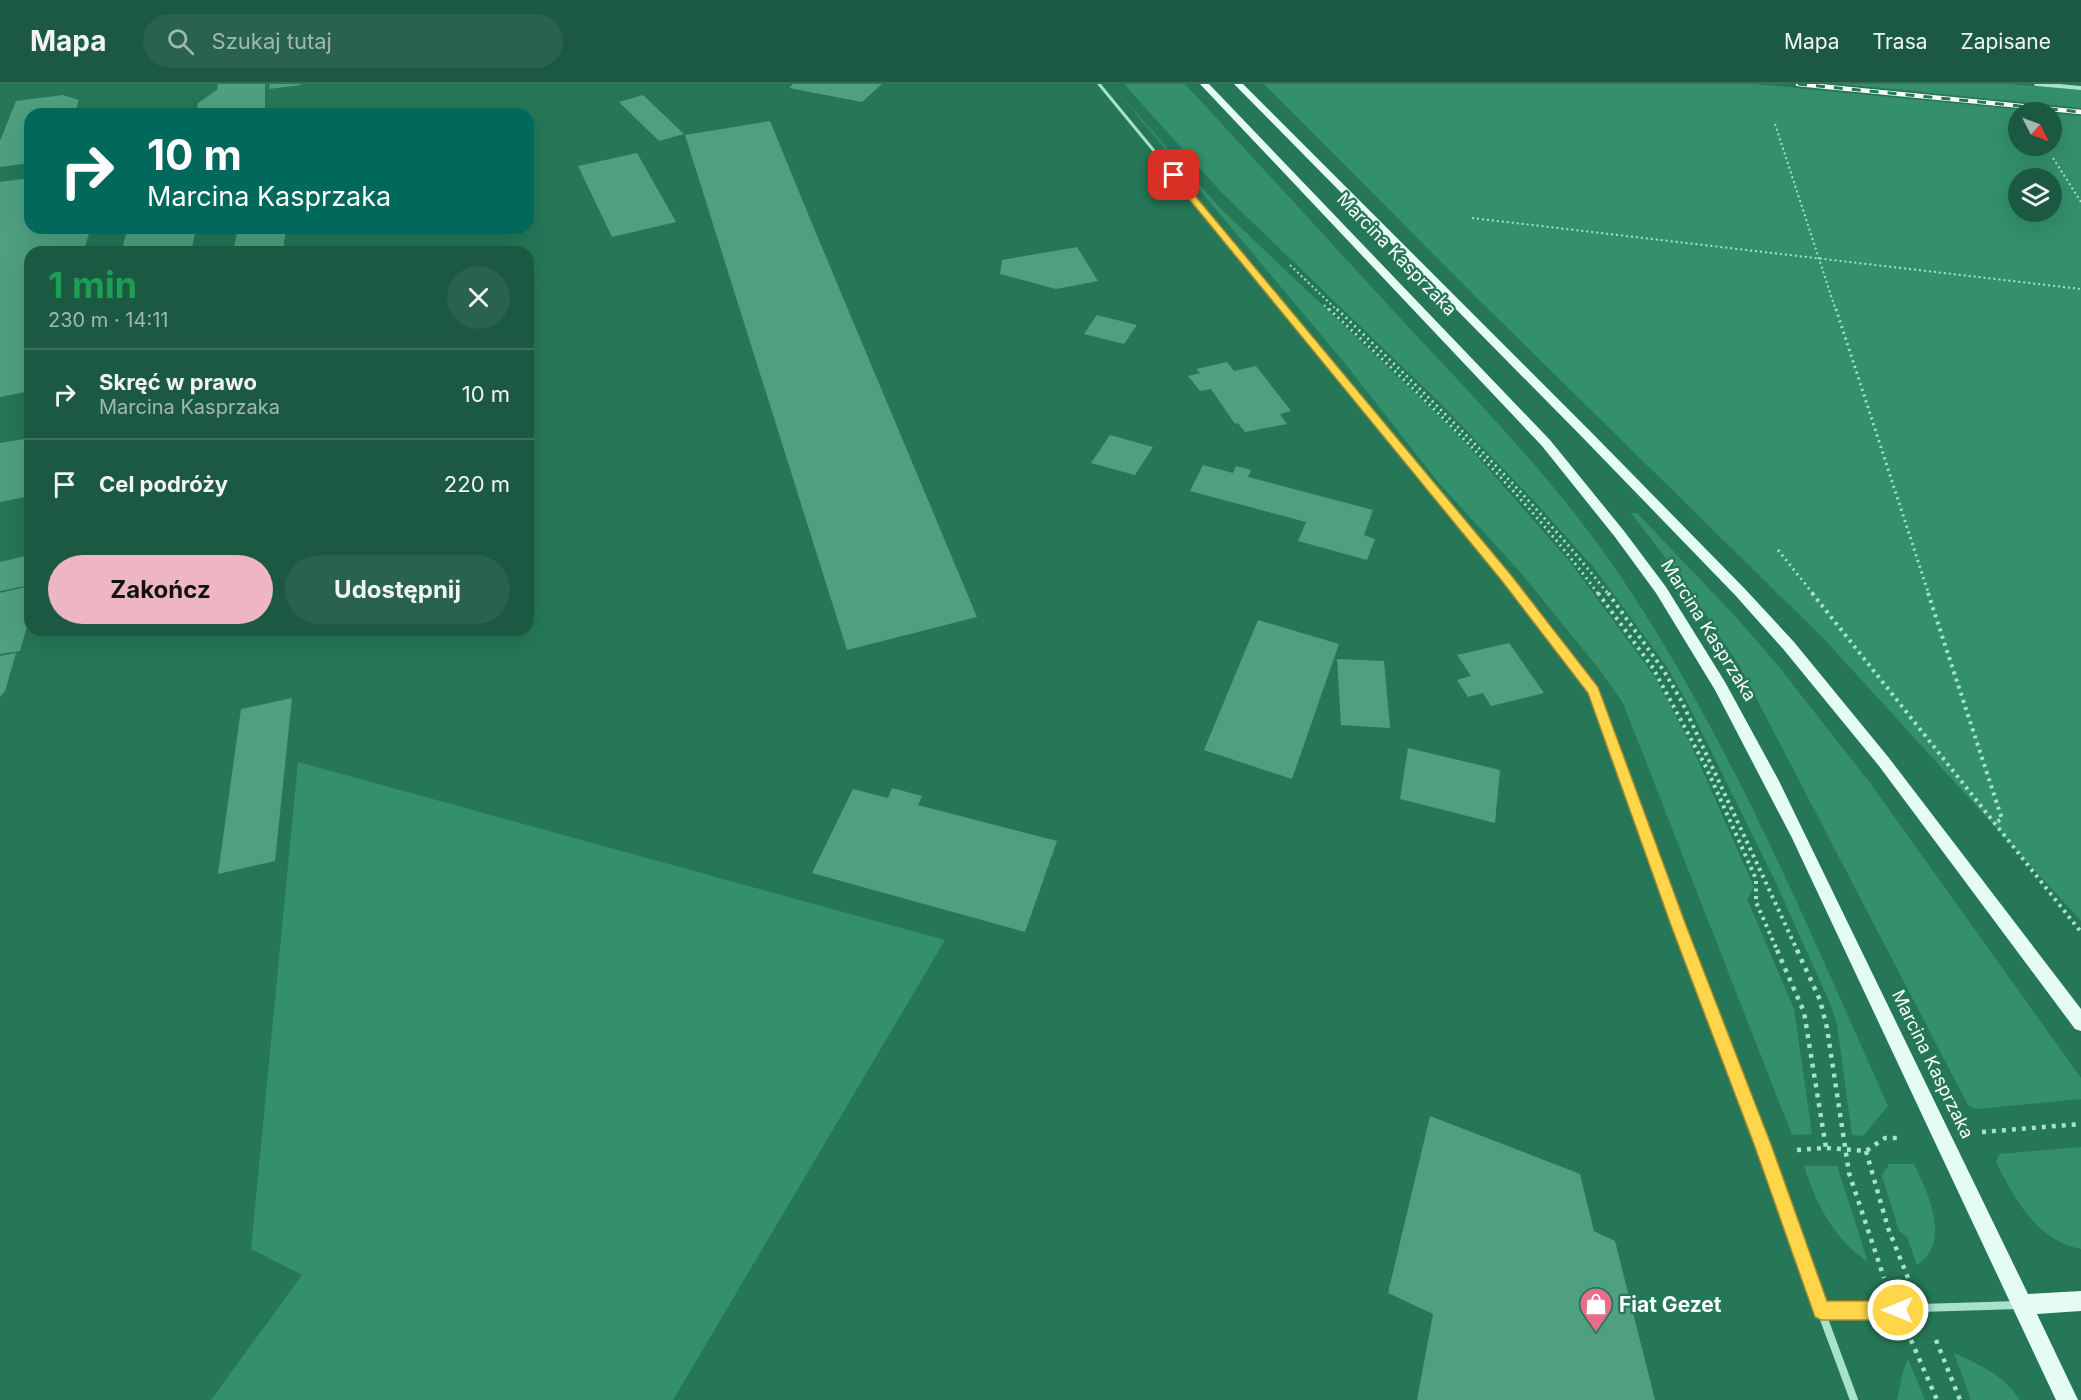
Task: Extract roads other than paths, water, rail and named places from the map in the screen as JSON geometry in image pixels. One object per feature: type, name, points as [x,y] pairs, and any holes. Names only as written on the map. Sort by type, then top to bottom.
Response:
[{"type":"main road","name":"Marcina Kasprzaka","points":[[1204,84],[1546,443],[1609,520],[1661,590],[1716,681],[1766,771],[2067,1400]]},
{"type":"main road","name":"Marcina Kasprzaka","points":[[1238,84],[1607,455],[1789,646],[1891,771],[2081,1023]]},
{"type":"main road","points":[[2022,1305],[2081,1301]]},
{"type":"street","points":[[2036,84],[2081,88]]},
{"type":"street","points":[[1854,1400],[1821,1311],[2022,1305]]},
{"type":"lane","points":[[1099,84],[1506,578],[1593,691],[1763,1147],[1821,1311]]},
{"type":"railway","points":[[1798,84],[2081,112]]},
{"type":"place","name":"Fiat Gezet","points":[[1596,1333]]}]
